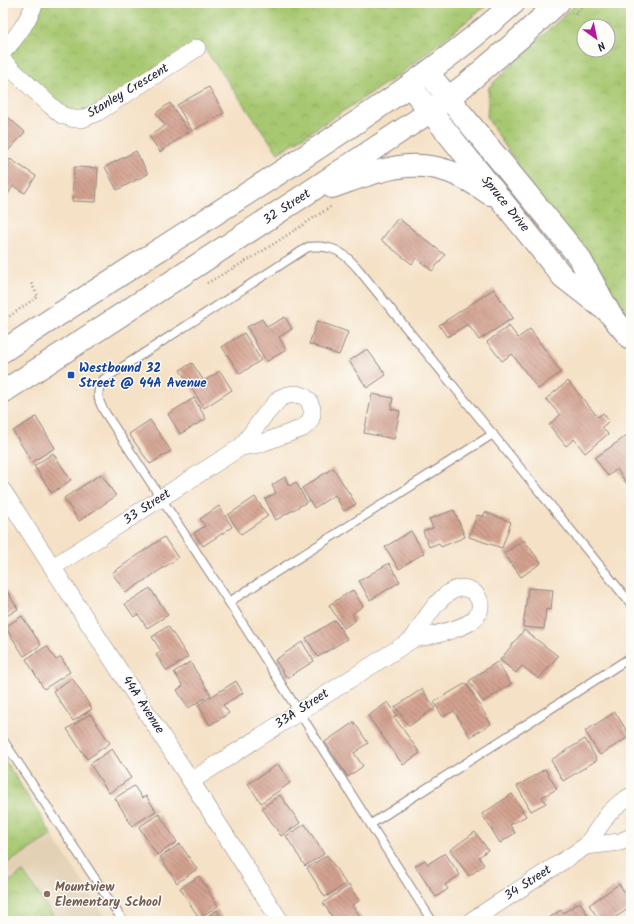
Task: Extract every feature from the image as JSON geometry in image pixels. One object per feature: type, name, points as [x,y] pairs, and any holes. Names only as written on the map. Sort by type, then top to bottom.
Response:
[{"type":"main road","points":[[3,351],[294,163],[410,86],[514,3]]},
{"type":"main road","name":"32 Street","points":[[3,392],[431,111],[520,38],[558,3]]},
{"type":"main road","name":"Spruce Drive","points":[[428,73],[578,257],[610,314],[631,339]]},
{"type":"main road","name":"Spruce Drive","points":[[410,86],[563,277],[610,314]]},
{"type":"main road","points":[[300,198],[376,171],[394,167],[423,166],[445,170],[460,175],[506,205]]},
{"type":"street","points":[[3,52],[20,34],[35,3]]},
{"type":"street","name":"Stanley Crescent","points":[[3,61],[57,111],[68,118],[82,119],[98,112],[197,48]]},
{"type":"street","name":"33 Street","points":[[53,568],[241,447]]},
{"type":"street","name":"44A Avenue","points":[[3,491],[192,781],[280,921]]},
{"type":"street","name":"33A Street","points":[[192,781],[413,639]]},
{"type":"street","name":"34 Street","points":[[471,921],[586,846],[608,814],[621,802],[631,796]]},
{"type":"street","name":"34 Street","points":[[586,846],[620,842],[631,837]]},
{"type":"lane","points":[[432,921],[229,602],[99,403],[99,386],[104,379],[308,247],[330,247],[341,252],[351,261],[631,604]]},
{"type":"lane","points":[[229,602],[493,434]]},
{"type":"lane","points":[[371,824],[631,657]]},
{"type":"lane","points":[[3,740],[123,921]]},
{"type":"path","points":[[201,287],[255,256],[335,204]]},
{"type":"path","points":[[3,321],[38,296],[31,283]]},
{"type":"shaded area","name":"Mountview Elementary School","points":[[52,835],[108,921],[3,921],[3,866]]},
{"type":"green space","points":[[35,3],[490,3],[396,77],[278,153],[202,45],[74,119],[3,52]]},
{"type":"green space","points":[[577,3],[631,3],[631,339],[487,118],[489,87]]},
{"type":"green space","points":[[3,757],[52,835],[3,866]]},
{"type":"green space","points":[[23,872],[57,921],[3,921],[3,886]]},
{"type":"building","points":[[209,87],[224,113],[192,131],[177,105]]},
{"type":"building","points":[[170,103],[189,132],[160,152],[149,136],[165,126],[156,113]]},
{"type":"building","points":[[3,113],[25,132],[7,152],[3,149]]},
{"type":"building","points":[[136,151],[148,174],[117,190],[105,167]]},
{"type":"building","points":[[10,159],[36,176],[25,193],[13,186],[3,202],[3,170]]},
{"type":"building","points":[[74,167],[98,168],[96,202],[72,201]]},
{"type":"building","points":[[398,218],[445,255],[432,271],[416,258],[412,264],[381,240]]},
{"type":"building","points":[[494,289],[513,318],[479,340],[468,324],[447,337],[439,325]]},
{"type":"building","points":[[285,317],[292,329],[279,337],[286,350],[266,362],[247,327],[262,319],[267,327]]},
{"type":"building","points":[[317,321],[348,332],[339,355],[309,344]]},
{"type":"building","points":[[509,326],[518,338],[530,329],[561,372],[538,389],[512,354],[502,361],[487,342]]},
{"type":"building","points":[[244,333],[261,360],[240,374],[222,347]]},
{"type":"building","points":[[367,349],[386,375],[367,388],[349,361]]},
{"type":"building","points":[[192,363],[204,381],[220,371],[232,390],[204,408],[180,370]]},
{"type":"building","points":[[568,381],[598,417],[603,413],[609,421],[602,427],[608,434],[585,453],[574,439],[566,446],[549,425],[560,415],[546,399]]},
{"type":"building","points":[[372,394],[393,398],[391,409],[400,411],[394,439],[364,433]]},
{"type":"building","points":[[194,398],[206,419],[180,434],[168,414]]},
{"type":"building","points":[[36,417],[55,448],[32,462],[13,431]]},
{"type":"building","points":[[150,420],[171,451],[150,464],[129,434]]},
{"type":"building","points":[[629,434],[631,436],[631,481],[627,484],[617,469],[608,476],[595,458]]},
{"type":"building","points":[[53,453],[71,480],[52,493],[34,466]]},
{"type":"building","points":[[333,468],[356,504],[344,511],[335,495],[314,508],[302,488]]},
{"type":"building","points":[[101,474],[116,496],[79,521],[64,498]]},
{"type":"building","points":[[285,477],[289,486],[296,482],[307,502],[276,520],[265,499],[276,493],[272,485]]},
{"type":"building","points":[[255,497],[268,516],[241,534],[228,515]]},
{"type":"building","points":[[219,506],[232,527],[203,546],[194,533],[205,526],[200,519]]},
{"type":"building","points":[[454,510],[465,537],[441,547],[439,543],[429,547],[423,531],[433,528],[429,519]]},
{"type":"building","points":[[485,512],[511,522],[502,548],[469,537],[477,515],[483,517]]},
{"type":"building","points":[[411,531],[424,553],[399,569],[385,547]]},
{"type":"building","points":[[164,537],[178,558],[126,593],[112,573]]},
{"type":"building","points":[[524,540],[541,563],[521,577],[504,553]]},
{"type":"building","points":[[389,563],[400,582],[370,600],[359,581]]},
{"type":"building","points":[[3,585],[18,609],[3,618]]},
{"type":"building","points":[[150,588],[168,615],[147,628],[138,614],[134,617],[125,604]]},
{"type":"building","points":[[528,588],[553,590],[551,610],[546,609],[544,629],[523,627]]},
{"type":"building","points":[[353,590],[363,606],[352,614],[356,620],[344,628],[329,605]]},
{"type":"building","points":[[22,616],[41,645],[24,656],[5,627]]},
{"type":"building","points":[[335,620],[347,639],[318,657],[306,638]]},
{"type":"building","points":[[168,626],[188,657],[167,671],[156,655],[161,651],[152,637]]},
{"type":"building","points":[[524,630],[558,656],[539,679],[522,666],[516,673],[500,660]]},
{"type":"building","points":[[302,642],[314,661],[287,678],[275,660]]},
{"type":"building","points":[[47,646],[56,660],[61,657],[70,672],[44,689],[26,659]]},
{"type":"building","points":[[190,662],[211,695],[188,708],[177,690],[183,686],[174,672]]},
{"type":"building","points":[[497,662],[511,684],[483,702],[469,681]]},
{"type":"building","points":[[72,678],[92,709],[73,721],[53,691]]},
{"type":"building","points":[[236,681],[243,693],[223,705],[229,713],[210,725],[198,705]]},
{"type":"building","points":[[466,683],[491,724],[470,737],[454,711],[443,717],[434,702]]},
{"type":"building","points":[[422,689],[435,708],[409,726],[395,707]]},
{"type":"building","points":[[388,702],[397,715],[394,717],[420,753],[403,765],[368,716]]},
{"type":"building","points":[[615,712],[630,736],[600,755],[585,731]]},
{"type":"building","points":[[90,714],[110,743],[87,759],[67,729]]},
{"type":"building","points":[[354,722],[368,743],[354,753],[363,766],[348,777],[325,742]]},
{"type":"building","points":[[585,739],[597,760],[563,781],[551,760]]},
{"type":"building","points":[[112,749],[131,778],[109,793],[90,764]]},
{"type":"building","points":[[278,764],[290,783],[261,803],[248,784]]},
{"type":"building","points":[[545,769],[557,789],[542,797],[546,803],[531,811],[517,786]]},
{"type":"building","points":[[134,786],[142,798],[146,796],[156,811],[132,826],[115,798]]},
{"type":"building","points":[[512,794],[526,816],[510,825],[515,833],[500,843],[482,814]]},
{"type":"building","points":[[280,795],[300,823],[281,836],[262,808]]},
{"type":"building","points":[[159,814],[177,842],[157,855],[139,827]]},
{"type":"building","points":[[305,824],[324,854],[305,866],[286,836]]},
{"type":"building","points":[[475,832],[488,850],[479,857],[484,865],[469,876],[450,850]]},
{"type":"building","points":[[180,844],[197,869],[177,883],[160,857]]},
{"type":"building","points":[[445,853],[460,875],[445,885],[448,889],[436,897],[415,866],[425,860],[428,864]]},
{"type":"building","points":[[327,855],[346,884],[325,897],[307,868]]},
{"type":"building","points":[[199,876],[218,906],[199,918],[180,888]]},
{"type":"building","points":[[619,884],[631,902],[631,907],[610,921],[600,921],[589,905]]},
{"type":"building","points":[[349,885],[359,901],[352,905],[362,919],[359,921],[335,921],[323,903]]},
{"type":"building","points":[[580,902],[591,921],[552,921],[550,917],[561,910],[563,913]]},
{"type":"building","points":[[217,910],[224,921],[200,921]]},
{"type":"place","name":"Westbound 32 Street @ 44A Avenue","points":[[71,375]]},
{"type":"place","name":"Mountview Elementary School","points":[[47,894]]}]
